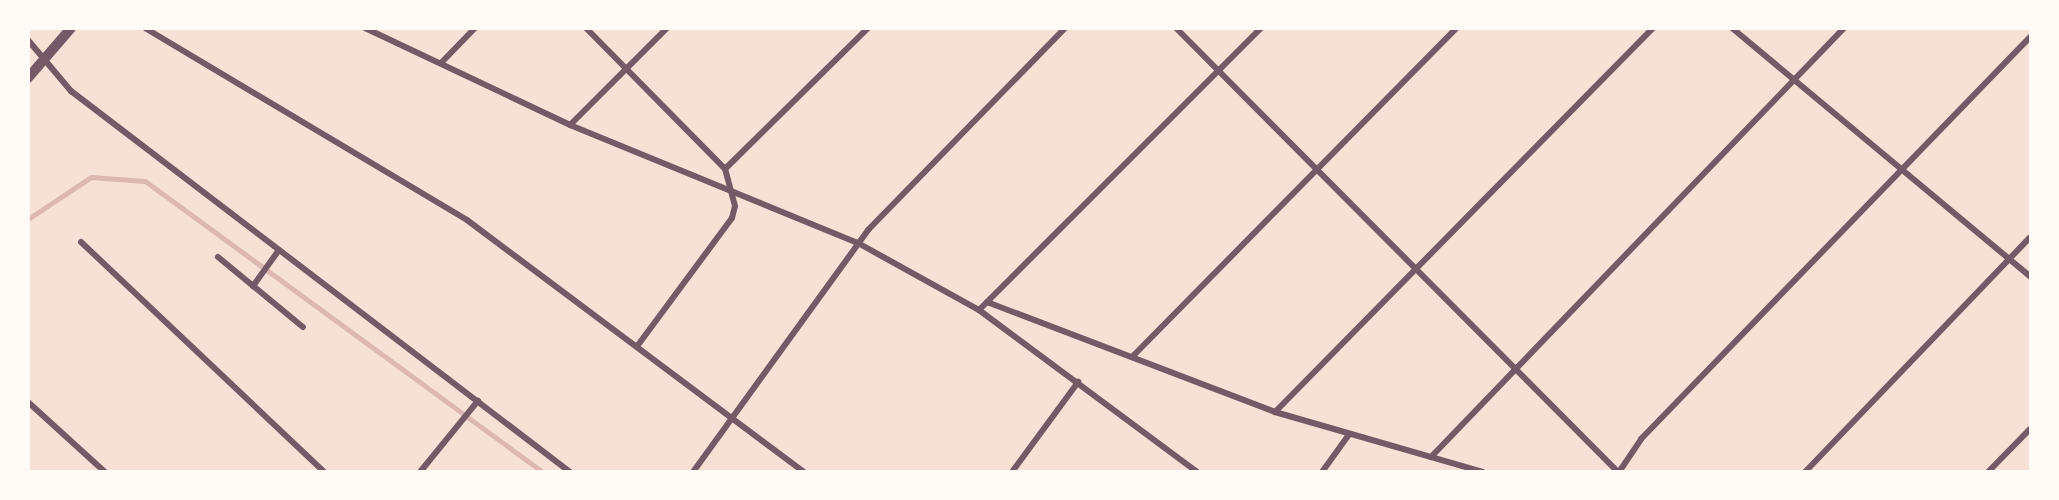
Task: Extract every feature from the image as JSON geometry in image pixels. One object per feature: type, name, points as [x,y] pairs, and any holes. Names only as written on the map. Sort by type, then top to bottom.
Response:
[{"type":"street","points":[[28,78],[72,28]]},
{"type":"street","points":[[145,28],[412,183],[638,345],[804,471]]},
{"type":"street","points":[[365,28],[442,62],[570,125],[858,243],[979,310],[1197,471]]},
{"type":"street","points":[[442,62],[475,28]]},
{"type":"street","points":[[586,28],[725,169],[732,191],[732,218],[638,345]]},
{"type":"street","points":[[570,125],[667,28]]},
{"type":"street","points":[[725,169],[868,28]]},
{"type":"street","points":[[693,471],[858,243],[1065,28]]},
{"type":"street","points":[[1176,28],[1515,373],[1619,471],[1641,439],[2031,37]]},
{"type":"street","points":[[979,310],[1261,28]]},
{"type":"street","points":[[1132,357],[1456,28]]},
{"type":"street","points":[[1275,412],[1653,28]]},
{"type":"street","points":[[1732,28],[1902,172],[2031,276]]},
{"type":"street","points":[[1431,457],[1515,373],[1844,28]]},
{"type":"street","points":[[28,40],[71,91],[570,471]]},
{"type":"street","points":[[1805,471],[2031,237]]},
{"type":"street","points":[[81,242],[324,471]]},
{"type":"street","points":[[253,286],[279,250]]},
{"type":"street","points":[[218,257],[303,327]]},
{"type":"street","points":[[987,302],[1275,412],[1348,436],[1483,471]]},
{"type":"street","points":[[1012,471],[1078,382]]},
{"type":"street","points":[[28,402],[105,471]]},
{"type":"street","points":[[420,471],[478,402]]},
{"type":"street","points":[[1988,471],[2031,429]]},
{"type":"street","points":[[1322,471],[1348,436]]},
{"type":"waterway","points":[[28,219],[91,177],[145,181],[542,472]]}]
